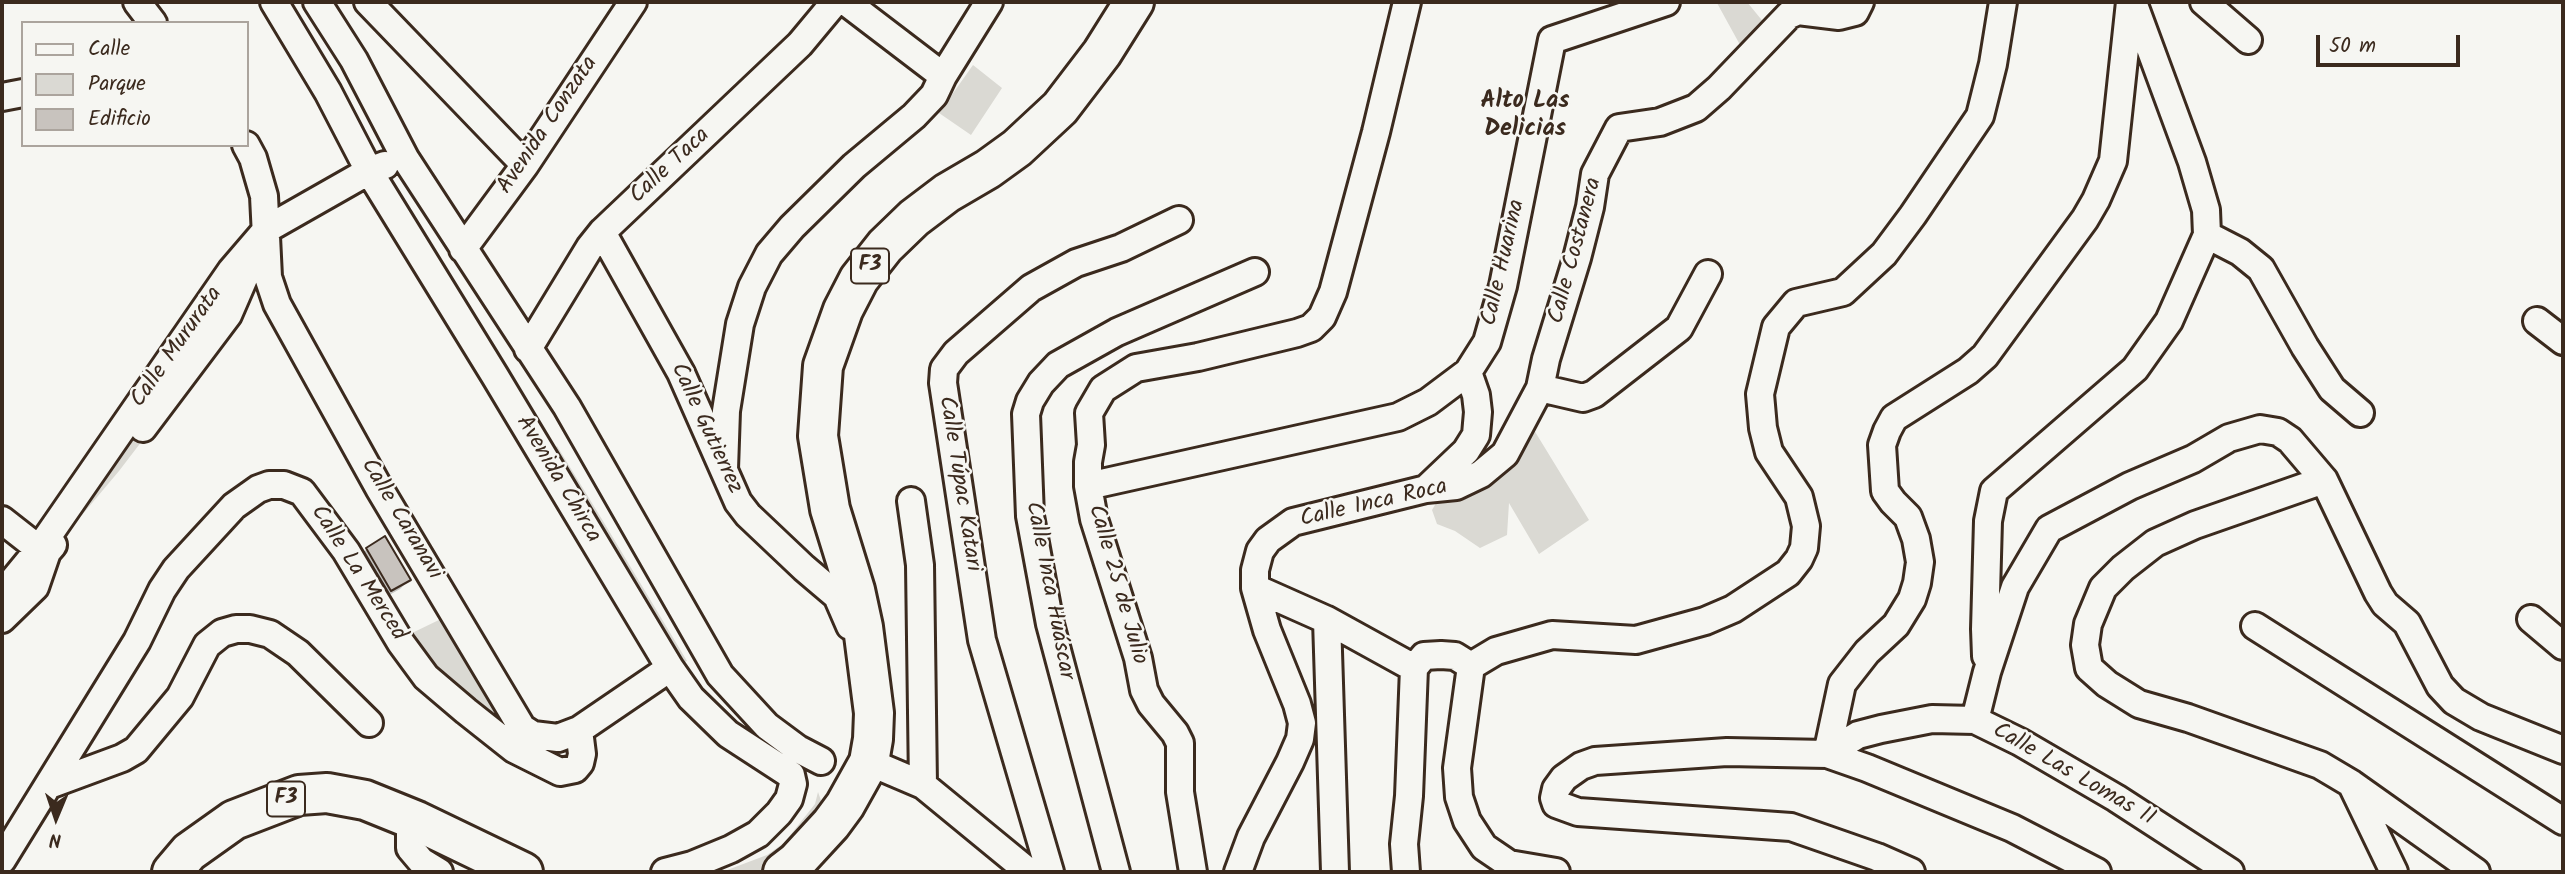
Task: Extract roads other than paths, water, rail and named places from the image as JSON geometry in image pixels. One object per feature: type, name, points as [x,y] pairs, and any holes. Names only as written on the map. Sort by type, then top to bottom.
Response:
[{"type":"highway","name":"F3","points":[[783,872],[796,862],[845,805],[869,762],[873,739],[874,713],[863,627],[855,590],[830,509],[818,436],[823,366],[843,310],[859,279],[885,246],[914,218],[947,193],[1017,148],[1060,108],[1102,53],[1134,2]]},
{"type":"highway","name":"F3","points":[[172,872],[188,852],[234,820],[299,795],[327,793],[365,800],[417,821],[523,872]]},
{"type":"street","points":[[137,2],[151,21]]},
{"type":"street","name":"Avenida Chirca","points":[[274,2],[328,92],[369,171],[670,668],[691,698],[729,734],[788,771],[793,784],[789,799],[758,834],[702,861],[665,872]]},
{"type":"street","name":"Avenida Chirca","points":[[317,2],[354,61],[405,159],[567,407],[720,675],[767,726],[798,749],[821,761]]},
{"type":"street","points":[[368,2],[525,165]]},
{"type":"street","name":"Avenida Conzata","points":[[463,249],[525,165],[632,2]]},
{"type":"street","name":"Calle Taca","points":[[528,349],[590,247],[602,232],[800,44],[835,2]]},
{"type":"street","points":[[846,2],[943,76]]},
{"type":"street","points":[[724,468],[726,411],[740,324],[751,287],[769,254],[792,227],[854,166],[914,116],[934,95],[989,2]]},
{"type":"street","name":"Calle 25 de Julio","points":[[1193,872],[1180,792],[1180,743],[1144,690],[1138,657],[1094,519],[1088,486],[1091,444],[1089,412],[1103,389],[1136,368],[1199,357],[1297,333],[1311,328],[1322,317],[1333,292],[1407,2]]},
{"type":"street","name":"Calle Huarina","points":[[1088,486],[1398,417],[1428,402],[1468,372],[1487,342],[1503,286],[1552,40],[1666,2]]},
{"type":"street","name":"Calle Costanera","points":[[1540,388],[1546,359],[1577,258],[1595,174],[1619,128],[1660,122],[1696,108],[1719,88],[1789,15],[1798,11],[1839,16],[1855,12],[1860,2]]},
{"type":"street","points":[[1471,666],[1496,651],[1552,635],[1636,640],[1705,621],[1732,609],[1787,573],[1799,559],[1804,548],[1806,526],[1799,497],[1769,452],[1763,428],[1760,394],[1776,327],[1796,303],[1843,292],[1884,254],[1913,215],[1980,116],[1993,64],[2003,2]]},
{"type":"street","points":[[1987,671],[1984,629],[1988,521],[1994,491],[2135,369],[2169,321],[2207,234],[2206,209],[2192,162],[2131,2]]},
{"type":"street","points":[[1826,754],[1842,684],[1867,652],[1896,625],[1912,599],[1917,583],[1920,562],[1916,539],[1908,517],[1885,491],[1882,445],[1887,431],[1894,418],[1968,371],[1985,356],[2096,200],[2113,161],[2131,2]]},
{"type":"street","points":[[2204,2],[2248,40]]},
{"type":"street","points":[[2,97],[21,93]]},
{"type":"street","name":"Calle Caranavi","points":[[247,147],[264,196],[268,277],[277,304],[379,488],[522,728],[546,738],[558,738],[579,730],[670,668]]},
{"type":"street","name":"Calle Mururata","points":[[2,594],[39,549],[231,271],[267,229],[369,171],[405,159]]},
{"type":"street","name":"Calle Túpac Katari","points":[[1050,872],[982,640],[943,383],[944,369],[956,353],[1031,288],[1076,263],[1121,248],[1179,220]]},
{"type":"street","points":[[2,620],[35,587],[47,552],[228,315],[267,229]]},
{"type":"street","name":"Calle Gutierrez","points":[[602,232],[681,373],[738,502],[748,515],[837,596],[852,630],[863,627]]},
{"type":"street","points":[[2207,234],[2240,252],[2261,269],[2332,389],[2360,413]]},
{"type":"street","name":"Calle Inca Huáscar","points":[[1116,872],[1050,624],[1030,516],[1026,415],[1030,401],[1041,383],[1058,365],[1117,332],[1255,272]]},
{"type":"street","points":[[1540,388],[1583,398],[1594,394],[1679,328],[1708,274]]},
{"type":"street","points":[[2537,321],[2563,341]]},
{"type":"street","points":[[1426,489],[1466,451],[1476,435],[1476,395],[1468,372]]},
{"type":"street","name":"Calle Inca Roca","points":[[1238,872],[1251,837],[1300,739],[1302,723],[1267,630],[1255,588],[1255,570],[1260,551],[1268,540],[1293,522],[1426,489],[1456,486],[1481,474],[1505,454],[1540,388]]},
{"type":"street","points":[[1975,720],[1987,671],[2015,586],[2049,528],[2130,486],[2193,459],[2229,438],[2260,429],[2278,432],[2290,440],[2324,480],[2378,593],[2385,604],[2407,623],[2440,686],[2454,701],[2482,717],[2563,750]]},
{"type":"street","points":[[2324,480],[2195,525],[2155,543],[2123,568],[2103,588],[2088,624],[2084,645],[2089,668],[2107,684],[2139,704],[2188,718],[2320,765],[2352,784],[2476,872]]},
{"type":"street","name":"Calle La Merced","points":[[2,860],[137,641],[162,590],[176,569],[234,506],[258,489],[269,485],[284,485],[302,492],[346,551],[401,643],[426,677],[514,749],[560,772],[575,769],[582,754],[579,730]]},
{"type":"street","points":[[911,501],[920,565],[923,785]]},
{"type":"street","points":[[2,520],[39,549]]},
{"type":"street","points":[[1255,588],[1328,620],[1414,668]]},
{"type":"street","points":[[2531,619],[2563,646]]},
{"type":"street","points":[[1328,620],[1335,872]]},
{"type":"street","points":[[2255,626],[2563,821]]},
{"type":"street","points":[[49,785],[122,758],[136,750],[180,697],[206,645],[222,633],[236,629],[270,634],[298,653],[369,723]]},
{"type":"street","points":[[1406,872],[1404,844],[1409,796],[1414,668],[1424,656],[1441,655],[1455,656],[1471,666]]},
{"type":"street","points":[[1471,666],[1457,768],[1459,797],[1467,821],[1484,847],[1509,864],[1556,872]]},
{"type":"street","points":[[746,745],[748,706]]},
{"type":"street","name":"Calle Las Lomas II","points":[[1826,754],[1858,735],[1881,729],[1932,719],[1975,720],[2020,742],[2104,791],[2230,872]]},
{"type":"street","points":[[1912,872],[1791,827],[1578,812],[1556,804],[1553,798],[1564,778],[1581,766],[1595,761],[1727,752],[1826,754],[2012,828],[2097,872]]},
{"type":"street","points":[[869,762],[923,785],[1029,872]]},
{"type":"street","points":[[2352,784],[2394,872]]},
{"type":"street","points":[[417,821],[410,834],[411,848],[421,861],[439,872]]},
{"type":"district","name":"Alto Las Delicias","points":[[1525,117]]}]
